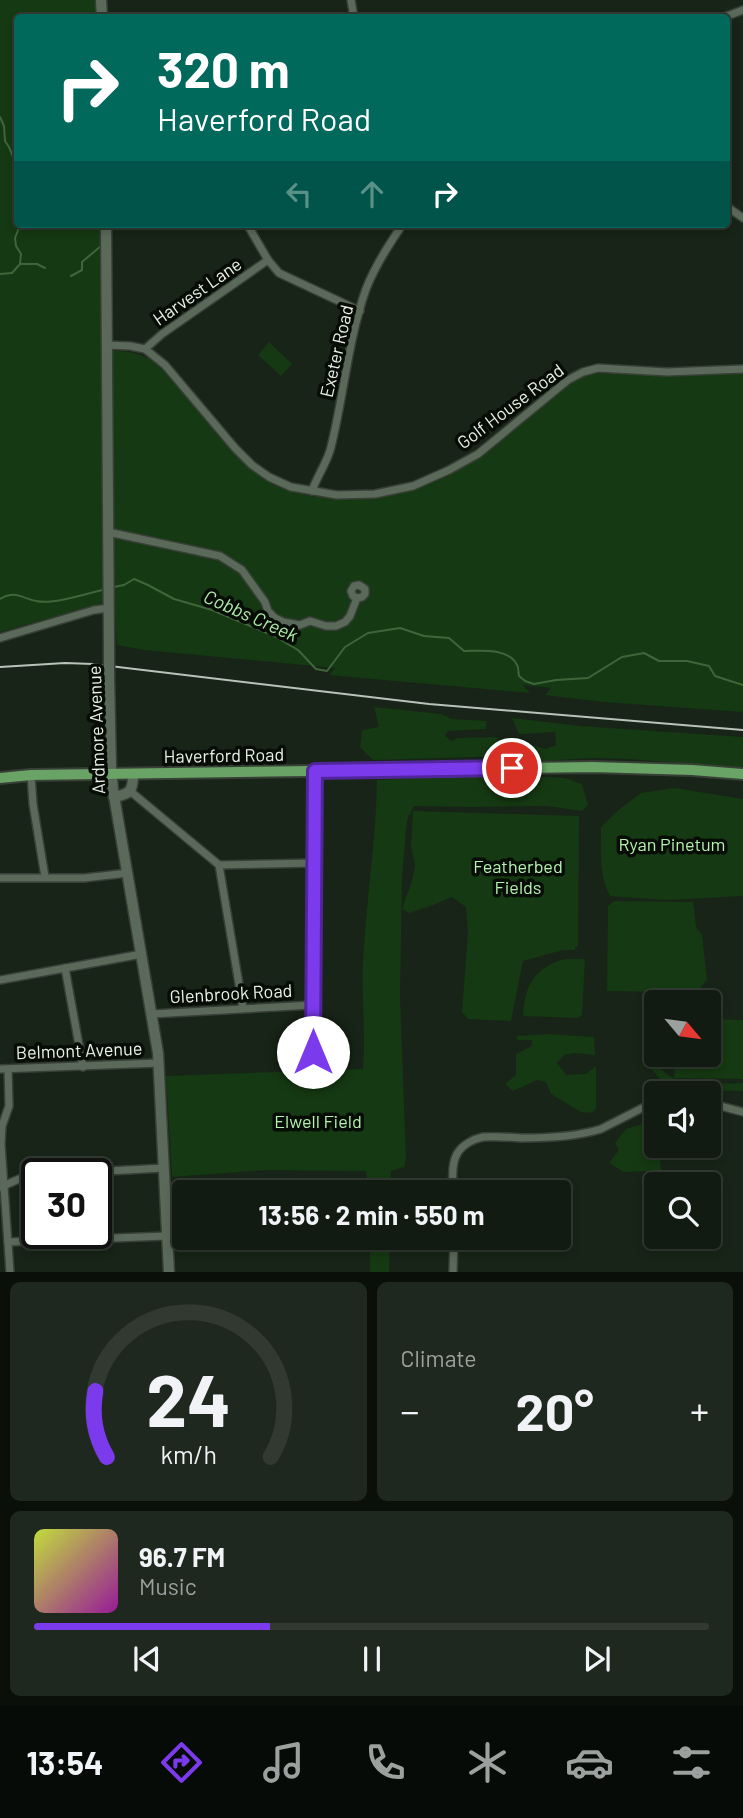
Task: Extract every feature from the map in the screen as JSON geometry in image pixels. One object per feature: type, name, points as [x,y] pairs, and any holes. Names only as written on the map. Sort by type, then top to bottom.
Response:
[{"type":"main road","name":"Haverford Road","points":[[0,778],[31,775],[593,767],[743,774]]},
{"type":"street","name":"Ardmore Avenue","points":[[106,228],[111,775],[159,1063],[169,1272]]},
{"type":"street","points":[[249,228],[279,273],[360,311]]},
{"type":"street","name":"Exeter Road","points":[[312,491],[330,451],[367,289],[401,228]]},
{"type":"street","name":"Harvest Lane","points":[[145,349],[162,334],[268,260]]},
{"type":"street","points":[[107,345],[145,349]]},
{"type":"street","name":"Golf House Road","points":[[145,349],[165,365],[252,465],[291,487],[337,495],[374,494],[414,486],[449,470],[478,454],[568,380],[583,372],[598,368],[659,372],[743,369]]},
{"type":"street","points":[[108,533],[220,556],[242,570],[265,602],[268,611],[283,622],[300,625],[310,621],[336,626],[350,616],[357,598]]},
{"type":"street","points":[[0,638],[109,608]]},
{"type":"street","points":[[313,1052],[315,771]]},
{"type":"street","points":[[31,775],[45,877]]},
{"type":"street","points":[[114,797],[130,791],[133,775]]},
{"type":"street","points":[[130,791],[219,865],[243,1008]]},
{"type":"street","points":[[219,865],[315,863]]},
{"type":"street","points":[[0,878],[84,878],[128,873]]},
{"type":"street","points":[[0,980],[142,954]]},
{"type":"street","points":[[65,968],[83,1067]]},
{"type":"street","name":"Glenbrook Road","points":[[152,1014],[313,1005]]},
{"type":"street","name":"Belmont Avenue","points":[[4,1069],[159,1063]]},
{"type":"street","points":[[4,1069],[9,1106],[2,1126],[2,1186],[10,1272]]},
{"type":"street","points":[[721,1106],[743,1112]]},
{"type":"street","points":[[454,1180],[456,1156],[468,1143],[483,1138],[540,1138],[592,1132],[644,1107]]},
{"type":"street","points":[[112,1171],[164,1168]]},
{"type":"street","points":[[2,1186],[21,1178]]},
{"type":"street","points":[[8,1242],[167,1236]]},
{"type":"street","points":[[453,1272],[454,1250]]},
{"type":"green space","points":[[0,0],[96,0],[96,14],[14,14],[14,228],[100,228],[103,350],[137,354],[157,364],[233,450],[290,490],[337,499],[413,489],[449,475],[479,459],[570,384],[596,372],[743,373],[743,712],[545,695],[551,688],[523,685],[530,693],[329,675],[335,668],[145,650],[117,645],[114,600],[0,632]]},
{"type":"green space","points":[[269,342],[292,364],[281,376],[258,355]]},
{"type":"green space","points":[[374,707],[441,714],[452,719],[486,721],[486,729],[448,731],[445,736],[451,741],[458,738],[496,737],[505,745],[506,756],[373,760],[360,747],[362,730],[379,727]]},
{"type":"green space","points":[[512,718],[580,726],[743,737],[743,768],[629,759],[517,760],[520,742],[546,749],[556,745],[555,732],[519,734]]},
{"type":"green space","name":"Elwell Field","points":[[448,776],[565,778],[582,784],[588,805],[582,811],[547,806],[414,806],[407,820],[402,877],[400,996],[406,1159],[404,1167],[391,1171],[391,1180],[367,1180],[366,1171],[265,1170],[172,1177],[166,1076],[363,1069],[363,962],[377,780]]},
{"type":"green space","name":"Ryan Pinetum","points":[[675,788],[743,799],[743,896],[667,900],[610,896],[602,871],[601,827],[641,793]]},
{"type":"green space","name":"Featherbed Fields","points":[[413,811],[579,816],[578,946],[575,950],[563,950],[523,961],[511,1021],[468,1019],[462,1012],[468,932],[466,907],[452,897],[409,913],[402,909],[415,865],[411,846]]},
{"type":"green space","points":[[614,901],[693,902],[696,927],[702,935],[707,980],[699,989],[691,990],[607,991],[608,906]]},
{"type":"green space","points":[[566,959],[585,959],[582,1015],[578,1018],[523,1016],[526,995],[533,979],[546,967]]},
{"type":"green space","points":[[721,1019],[743,1020],[743,1079],[674,1078],[674,1068],[721,1068]]},
{"type":"green space","points":[[548,1034],[594,1037],[595,1055],[564,1055],[557,1063],[566,1075],[586,1074],[596,1066],[596,1109],[591,1113],[581,1112],[551,1094],[546,1082],[537,1080],[513,1091],[505,1084],[516,1075],[516,1054],[532,1046],[532,1040],[518,1040],[516,1036]]},
{"type":"green space","points":[[652,1068],[661,1068],[668,1075],[683,1081],[663,1081]]},
{"type":"green space","points":[[743,1083],[743,1091],[721,1091],[721,1084]]},
{"type":"green space","points":[[644,1124],[644,1158],[660,1158],[661,1172],[624,1172],[609,1163],[619,1150],[615,1143],[626,1129]]},
{"type":"green space","points":[[370,1250],[390,1250],[389,1272],[370,1272]]},
{"type":"waterway","points":[[0,117],[5,141],[14,159]]},
{"type":"waterway","points":[[19,228],[15,238],[21,254],[20,264]]},
{"type":"waterway","points":[[71,276],[82,270],[82,262],[101,246]]},
{"type":"waterway","points":[[0,274],[12,273],[20,264],[37,264],[45,268]]},
{"type":"waterway","name":"Cobbs Creek","points":[[114,587],[134,579],[174,599],[212,610],[274,636],[298,650],[316,669],[327,671],[345,647],[368,633],[400,628],[424,636],[449,638],[464,651],[493,651],[507,655],[517,665],[519,676],[534,684],[588,678],[622,657],[644,653],[659,661],[687,661],[709,666],[715,676],[743,685]]},
{"type":"waterway","name":"Cobbs Creek","points":[[0,599],[14,595],[51,602],[102,590]]},
{"type":"tram line","points":[[0,667],[93,664],[429,704],[743,730]]},
{"type":"route","points":[[313,1052],[315,771],[512,768]]}]
